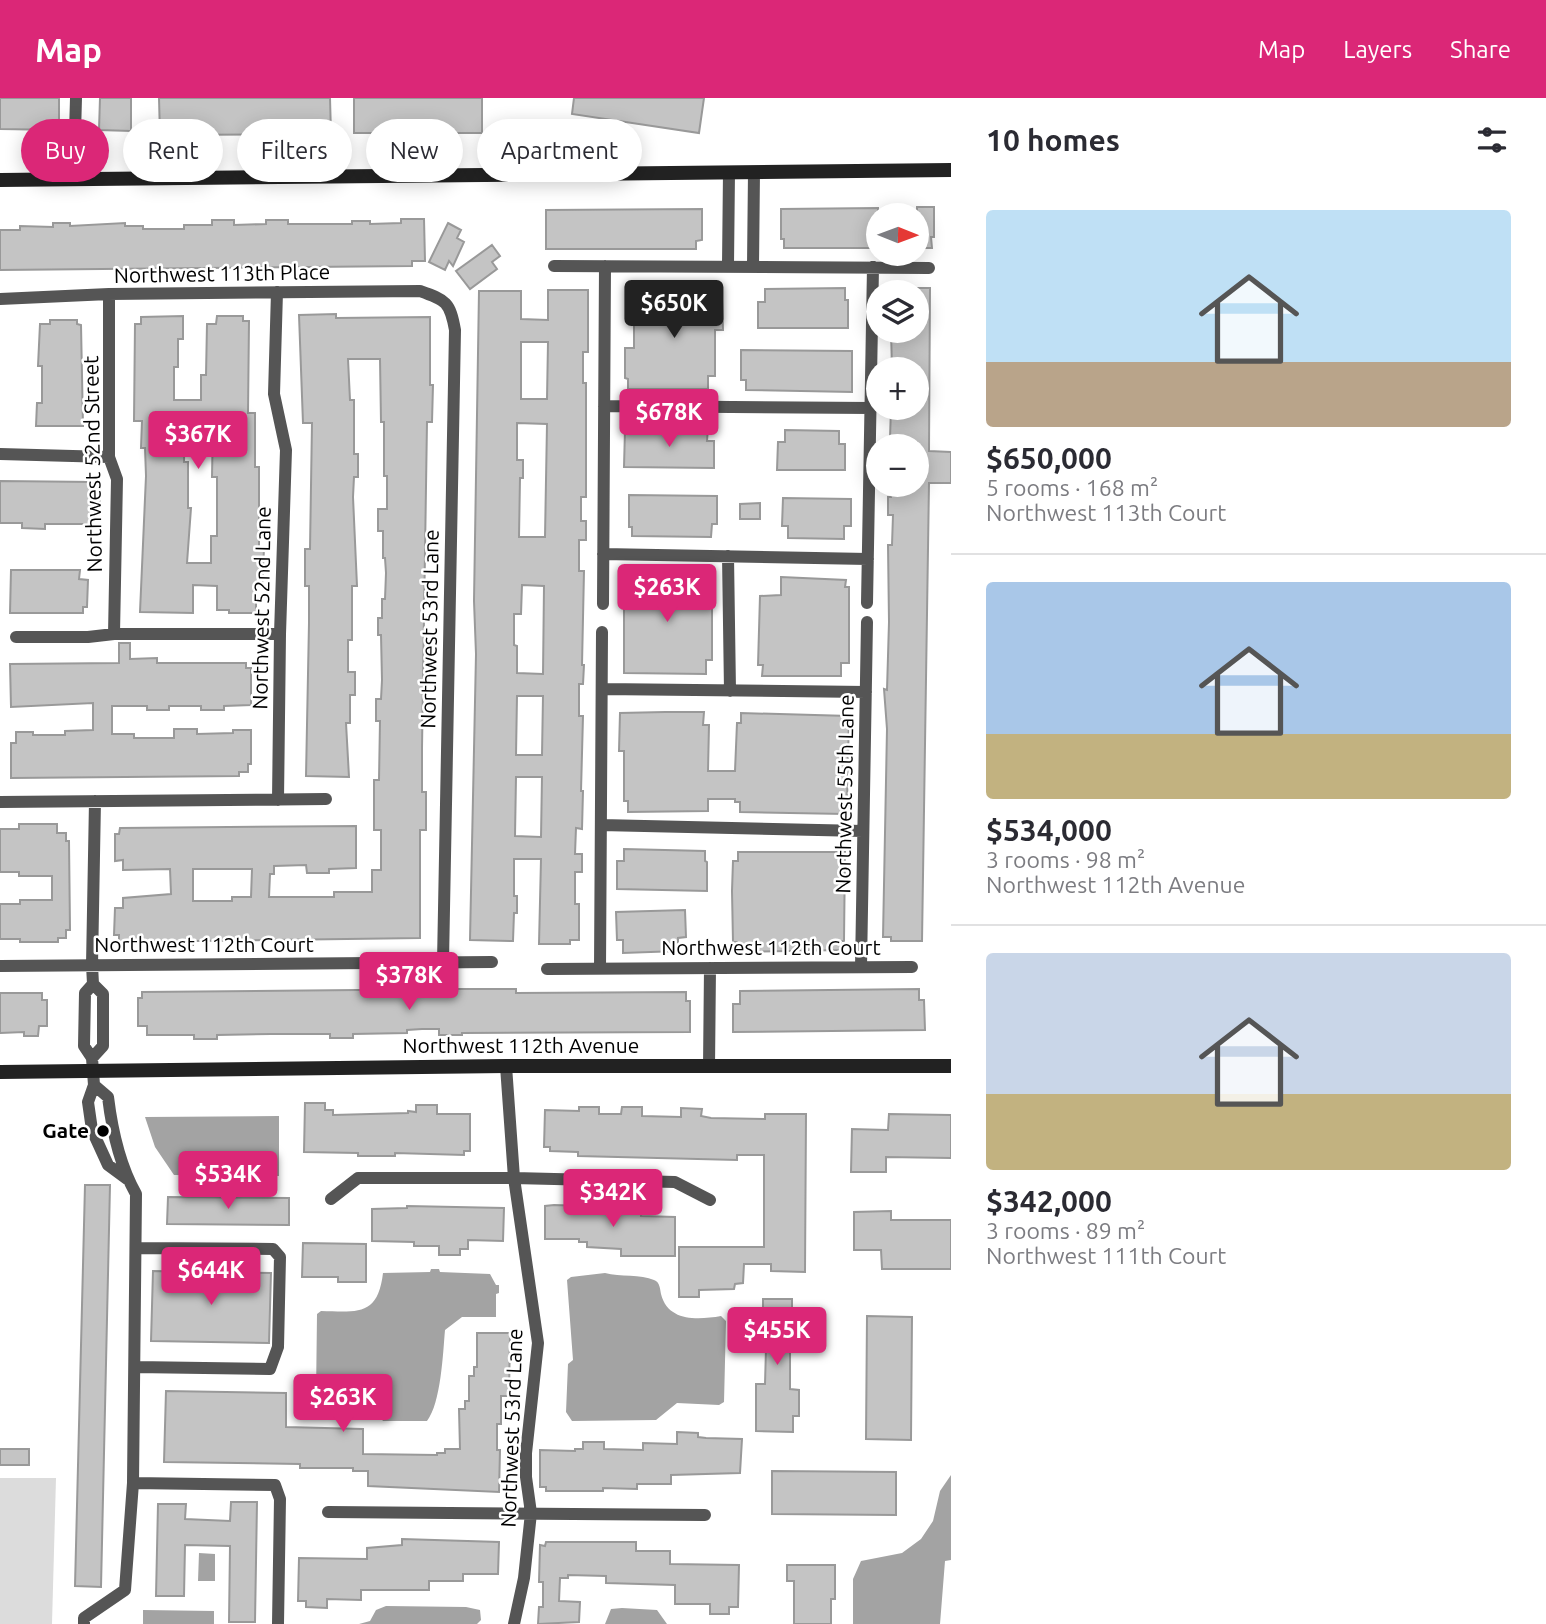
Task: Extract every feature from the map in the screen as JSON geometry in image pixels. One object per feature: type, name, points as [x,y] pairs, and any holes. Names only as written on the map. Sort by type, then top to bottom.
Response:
[{"type":"street","points":[[75,119],[76,98]]},
{"type":"street","points":[[0,180],[951,170]]},
{"type":"street","points":[[728,265],[729,172]]},
{"type":"street","points":[[753,266],[754,172]]},
{"type":"street","points":[[554,266],[929,268]]},
{"type":"street","points":[[603,604],[605,266]]},
{"type":"street","points":[[871,357],[873,267]]},
{"type":"street","name":"Northwest 113th Place","points":[[0,299],[109,294],[420,291],[443,299]]},
{"type":"street","name":"Northwest 52nd Lane","points":[[277,292],[274,394],[286,450],[278,800]]},
{"type":"street","name":"Northwest 52nd Street","points":[[109,294],[109,457],[117,480],[114,634]]},
{"type":"street","name":"Northwest 53rd Lane","points":[[443,299],[452,313],[455,330],[443,962]]},
{"type":"street","points":[[604,406],[866,408]]},
{"type":"street","points":[[867,603],[870,420]]},
{"type":"street","points":[[0,454],[109,457]]},
{"type":"street","points":[[603,554],[868,559]]},
{"type":"street","points":[[729,556],[730,691]]},
{"type":"street","name":"Northwest 55th Lane","points":[[861,967],[867,622]]},
{"type":"street","points":[[600,969],[602,632]]},
{"type":"street","points":[[16,638],[114,634],[280,634]]},
{"type":"street","points":[[602,690],[866,692]]},
{"type":"street","points":[[0,802],[326,799]]},
{"type":"street","points":[[94,801],[92,965],[93,984],[103,994],[103,1045],[93,1071],[88,1102],[92,1130],[108,1165],[127,1179]]},
{"type":"street","points":[[601,825],[863,831]]},
{"type":"street","name":"Northwest 112th Court","points":[[0,966],[492,962]]},
{"type":"street","name":"Northwest 112th Court","points":[[547,969],[912,967]]},
{"type":"street","points":[[709,1067],[710,968]]},
{"type":"street","points":[[84,1624],[84,1618],[125,1590],[133,1483],[137,1248],[136,1194],[127,1179],[112,1130],[108,1097],[93,1071],[84,1046],[85,993],[93,984]]},
{"type":"street","name":"Northwest 53rd Lane","points":[[506,1066],[514,1178],[538,1343],[526,1453],[531,1513],[524,1578],[514,1624]]},
{"type":"street","name":"Northwest 112th Avenue","points":[[0,1072],[506,1066],[951,1066]]},
{"type":"street","points":[[331,1199],[358,1178],[514,1178],[675,1182],[710,1200]]},
{"type":"street","points":[[135,1367],[270,1368],[278,1347],[280,1258],[273,1249],[137,1248]]},
{"type":"street","points":[[133,1483],[275,1485],[280,1499],[278,1624]]},
{"type":"street","points":[[328,1512],[705,1515]]},
{"type":"shaded area","points":[[279,1116],[279,1176],[174,1175],[155,1147],[145,1117]]},
{"type":"shaded area","points":[[431,1269],[439,1269],[440,1272],[490,1274],[496,1285],[499,1285],[499,1293],[496,1294],[496,1317],[462,1317],[445,1330],[438,1390],[427,1421],[383,1421],[373,1408],[316,1396],[317,1314],[321,1311],[356,1311],[371,1304],[380,1287],[383,1273],[430,1272]]},
{"type":"shaded area","points":[[605,1273],[649,1278],[656,1281],[665,1303],[677,1314],[694,1318],[721,1316],[726,1321],[724,1402],[719,1405],[677,1403],[656,1420],[572,1421],[566,1412],[568,1364],[573,1360],[567,1280],[571,1277]]},
{"type":"shaded area","points":[[951,1475],[951,1560],[945,1561],[940,1624],[853,1624],[853,1579],[861,1561],[902,1553],[921,1539],[933,1521],[940,1491]]},
{"type":"shaded area","points":[[0,1478],[56,1478],[52,1624],[0,1624]]},
{"type":"shaded area","points":[[199,1553],[215,1554],[215,1581],[198,1581]]},
{"type":"shaded area","points":[[386,1606],[466,1607],[480,1610],[481,1620],[477,1624],[359,1624],[370,1621],[376,1610]]},
{"type":"shaded area","points":[[611,1609],[657,1610],[667,1624],[605,1624]]},
{"type":"shaded area","points":[[143,1610],[214,1611],[214,1624],[143,1624]]},
{"type":"building","points":[[0,98],[59,98],[59,119],[21,119],[21,129],[0,129]]},
{"type":"building","points":[[100,98],[131,98],[131,119],[123,119],[123,131],[109,130],[109,119],[99,119]]},
{"type":"building","points":[[159,98],[330,98],[331,119],[237,119],[237,135],[223,135],[223,119],[160,119]]},
{"type":"building","points":[[354,98],[482,98],[482,119],[477,119],[477,133],[463,133],[463,119],[366,119],[366,133],[354,133]]},
{"type":"building","points":[[574,98],[704,98],[699,133],[642,124],[642,119],[605,119],[572,114]]},
{"type":"building","points":[[929,207],[934,207],[932,248],[929,248]]},
{"type":"building","points":[[866,208],[866,248],[784,248],[784,239],[781,239],[781,209]]},
{"type":"building","points":[[702,209],[702,240],[696,241],[696,249],[546,249],[546,210]]},
{"type":"building","points":[[401,219],[424,219],[425,261],[412,261],[412,266],[0,270],[0,230],[20,230],[20,226],[125,223],[125,226],[143,226],[143,229],[184,229],[184,225],[212,225],[212,220],[234,220],[234,225],[266,224],[266,220],[288,220],[288,224],[352,224],[352,221],[370,221],[370,224],[401,223]]},
{"type":"building","points":[[448,223],[461,230],[457,238],[464,242],[453,266],[449,261],[445,270],[429,262]]},
{"type":"building","points":[[492,245],[500,256],[492,262],[497,269],[470,289],[456,271]]},
{"type":"building","points":[[845,288],[848,328],[758,328],[758,302],[765,302],[765,289]]},
{"type":"building","points":[[930,288],[929,451],[929,434],[890,434],[891,420],[929,420],[929,357],[892,357],[891,343],[929,343]]},
{"type":"building","points":[[548,290],[588,290],[588,352],[583,352],[583,383],[586,383],[586,497],[581,497],[581,521],[586,521],[586,540],[579,540],[579,571],[584,571],[584,665],[583,684],[579,684],[579,716],[583,716],[582,829],[576,828],[575,854],[582,854],[582,872],[575,872],[575,904],[579,904],[579,940],[570,940],[570,944],[539,944],[541,859],[514,859],[517,913],[514,913],[513,941],[470,940],[479,291],[521,291],[521,319],[548,320]],"holes":[[[521,342],[548,342],[547,399],[521,399]],[[517,423],[547,424],[545,537],[519,537],[523,460],[517,460]],[[522,585],[544,586],[543,674],[517,673],[514,614],[521,614]],[[517,696],[543,696],[542,755],[516,755]],[[516,777],[542,777],[541,837],[515,836]]]},
{"type":"building","points":[[639,290],[717,291],[717,300],[722,300],[723,330],[715,330],[715,376],[708,376],[708,389],[628,389],[628,379],[625,378],[625,348],[634,348],[634,303],[639,303]]},
{"type":"building","points":[[336,314],[336,318],[430,317],[430,385],[433,385],[432,422],[427,422],[422,748],[422,792],[426,792],[426,830],[420,830],[420,938],[193,941],[193,945],[155,946],[155,942],[119,941],[119,935],[114,935],[115,908],[123,908],[123,898],[171,894],[170,869],[123,870],[123,860],[115,861],[115,834],[119,834],[120,828],[356,826],[356,868],[329,869],[329,873],[307,873],[306,865],[274,866],[274,874],[270,874],[269,897],[334,897],[334,892],[372,892],[372,870],[381,870],[381,830],[374,830],[374,780],[379,780],[380,721],[376,721],[376,699],[381,699],[382,680],[378,618],[382,618],[386,573],[383,531],[378,531],[378,509],[387,509],[380,359],[348,359],[350,400],[354,400],[354,454],[358,454],[358,477],[354,477],[353,497],[357,586],[352,586],[352,640],[348,640],[348,672],[355,672],[355,695],[350,695],[350,723],[346,723],[349,777],[306,776],[309,586],[305,586],[305,549],[310,549],[312,423],[303,423],[299,315]],"holes":[[[193,869],[252,869],[251,897],[232,897],[232,901],[193,901]]]},
{"type":"building","points":[[183,316],[183,339],[178,339],[178,367],[174,367],[174,400],[201,400],[201,375],[206,375],[207,324],[216,324],[217,316],[243,316],[243,321],[249,321],[248,413],[255,413],[255,467],[259,467],[259,549],[264,549],[262,586],[256,586],[256,613],[217,610],[217,586],[193,585],[193,613],[140,612],[146,476],[145,448],[141,448],[142,421],[134,421],[135,324],[141,324],[141,317]],"holes":[[[185,422],[213,422],[212,477],[217,477],[217,536],[211,536],[211,563],[187,563],[191,508],[188,508],[188,462],[184,462]]]},
{"type":"building","points":[[50,320],[77,320],[77,324],[81,325],[83,426],[36,426],[37,403],[42,403],[42,366],[38,366],[40,324],[50,324]]},
{"type":"building","points":[[741,350],[852,351],[852,392],[746,390],[746,380],[741,380]]},
{"type":"building","points":[[708,428],[707,441],[714,441],[714,468],[624,467],[625,430]]},
{"type":"building","points":[[785,430],[839,431],[839,444],[845,444],[845,470],[777,470],[778,442],[785,442]]},
{"type":"building","points":[[929,451],[951,452],[951,483],[929,483]]},
{"type":"building","points":[[0,481],[95,482],[95,488],[100,488],[99,515],[91,515],[91,524],[45,524],[45,529],[22,528],[22,523],[0,523]]},
{"type":"building","points":[[629,495],[717,496],[717,524],[712,524],[711,537],[632,536],[632,527],[629,527]]},
{"type":"building","points":[[888,497],[929,497],[922,941],[891,941],[891,937],[883,937],[887,729],[884,689],[887,690],[888,545],[892,545],[893,515],[888,515]]},
{"type":"building","points":[[783,498],[851,499],[851,526],[844,526],[844,539],[788,538],[788,526],[782,526]]},
{"type":"building","points":[[760,503],[760,519],[740,519],[740,504]]},
{"type":"building","points":[[11,570],[80,570],[79,579],[88,580],[87,607],[83,607],[83,613],[10,613]]},
{"type":"building","points":[[628,574],[707,576],[707,590],[712,590],[712,660],[706,660],[706,674],[624,673],[624,584],[628,584]]},
{"type":"building","points":[[781,577],[846,580],[845,587],[849,587],[849,663],[841,663],[841,676],[762,676],[763,665],[758,665],[760,596],[781,595]]},
{"type":"building","points":[[119,643],[130,643],[130,659],[157,658],[157,663],[246,663],[246,668],[251,668],[251,705],[224,706],[224,710],[201,710],[201,706],[169,706],[169,710],[147,710],[147,706],[112,706],[112,734],[134,734],[134,738],[174,738],[174,729],[197,729],[197,734],[251,730],[251,764],[248,764],[248,772],[239,772],[239,776],[11,778],[11,743],[16,743],[16,732],[65,735],[65,731],[93,730],[93,703],[11,707],[10,664],[119,663]]},
{"type":"building","points":[[704,712],[703,725],[709,725],[708,771],[735,771],[737,723],[741,723],[741,713],[849,716],[845,814],[740,812],[740,802],[735,802],[735,799],[708,799],[708,811],[628,812],[628,801],[624,801],[624,751],[619,751],[620,713]]},
{"type":"building","points":[[19,824],[57,824],[57,833],[66,833],[66,841],[69,841],[70,930],[66,930],[66,938],[58,938],[58,942],[0,939],[0,904],[20,904],[20,900],[52,900],[52,876],[19,876],[19,872],[0,872],[0,829],[19,829]]},
{"type":"building","points":[[624,849],[705,851],[707,891],[617,889],[617,861],[624,861]]},
{"type":"building","points":[[738,852],[845,852],[844,941],[841,941],[841,950],[737,952],[737,942],[733,942],[732,891],[733,861],[738,861]]},
{"type":"building","points":[[685,910],[686,937],[678,938],[678,951],[623,953],[623,940],[617,940],[616,912]]},
{"type":"building","points":[[516,989],[516,993],[686,992],[686,1001],[690,1001],[690,1032],[439,1035],[439,1029],[422,1029],[407,1030],[407,1033],[353,1034],[353,1038],[330,1038],[330,1034],[271,1034],[217,1035],[217,1039],[194,1039],[194,1035],[147,1035],[147,1026],[138,1026],[138,998],[142,998],[142,992]]},
{"type":"building","points":[[919,989],[919,1000],[924,1000],[925,1030],[733,1032],[733,1004],[740,1004],[740,991]]},
{"type":"building","points":[[0,993],[42,993],[42,1000],[47,1000],[47,1026],[39,1026],[38,1036],[24,1036],[24,1032],[0,1033]]},
{"type":"building","points":[[305,1103],[325,1103],[325,1110],[333,1110],[333,1115],[408,1113],[416,1112],[416,1105],[437,1105],[437,1114],[470,1114],[470,1151],[464,1151],[464,1155],[395,1153],[395,1156],[304,1152]]},
{"type":"building","points":[[579,1107],[599,1107],[599,1114],[621,1114],[622,1107],[642,1107],[642,1116],[681,1117],[681,1108],[702,1109],[701,1116],[711,1118],[765,1119],[765,1114],[806,1114],[805,1272],[771,1271],[771,1264],[744,1264],[743,1283],[735,1284],[734,1289],[699,1290],[699,1297],[679,1297],[679,1247],[764,1247],[764,1155],[737,1155],[737,1160],[578,1156],[578,1152],[550,1151],[550,1147],[544,1147],[545,1110],[579,1111]]},
{"type":"building","points":[[889,1114],[951,1115],[951,1158],[886,1157],[886,1172],[851,1172],[852,1129],[888,1130]]},
{"type":"building","points":[[85,1185],[110,1185],[101,1587],[75,1586]]},
{"type":"building","points":[[168,1197],[289,1198],[289,1225],[167,1224]]},
{"type":"building","points":[[407,1206],[504,1208],[503,1241],[468,1240],[468,1249],[460,1249],[460,1255],[439,1255],[439,1246],[414,1246],[414,1242],[372,1241],[372,1209]]},
{"type":"building","points":[[545,1206],[642,1208],[641,1216],[675,1217],[675,1256],[621,1256],[621,1249],[587,1247],[587,1242],[579,1242],[579,1239],[545,1239]]},
{"type":"building","points":[[891,1211],[891,1220],[951,1220],[951,1269],[882,1269],[881,1250],[854,1250],[854,1212]]},
{"type":"building","points":[[303,1243],[366,1244],[366,1282],[338,1282],[338,1277],[302,1277]]},
{"type":"building","points":[[153,1271],[271,1273],[269,1343],[151,1341]]},
{"type":"building","points":[[763,1299],[792,1299],[792,1310],[799,1310],[799,1345],[790,1345],[790,1389],[799,1390],[799,1416],[793,1416],[793,1432],[756,1431],[756,1384],[765,1384],[766,1348],[756,1348],[756,1318],[763,1318]]},
{"type":"building","points":[[867,1316],[912,1317],[911,1440],[866,1439]]},
{"type":"building","points":[[477,1333],[510,1333],[509,1396],[501,1396],[501,1424],[497,1424],[497,1450],[500,1450],[499,1492],[368,1486],[368,1471],[353,1471],[353,1468],[300,1468],[300,1464],[164,1462],[166,1391],[286,1393],[286,1427],[363,1429],[363,1454],[437,1455],[445,1453],[445,1449],[460,1449],[459,1409],[465,1409],[465,1401],[469,1401],[469,1376],[474,1376],[474,1367],[477,1367]]},
{"type":"building","points":[[677,1432],[698,1433],[698,1437],[706,1438],[742,1439],[740,1473],[671,1475],[671,1484],[637,1484],[637,1489],[546,1491],[546,1487],[540,1487],[540,1450],[575,1451],[583,1449],[583,1442],[604,1442],[604,1449],[643,1450],[643,1443],[677,1444]]},
{"type":"building","points":[[0,1449],[29,1449],[29,1465],[0,1465]]},
{"type":"building","points":[[772,1471],[896,1472],[896,1515],[772,1514]]},
{"type":"building","points":[[231,1502],[257,1502],[255,1622],[229,1622],[230,1546],[185,1545],[184,1596],[156,1596],[158,1504],[186,1504],[185,1519],[230,1521]]},
{"type":"building","points":[[402,1539],[499,1542],[498,1574],[463,1574],[463,1581],[429,1581],[429,1590],[361,1590],[361,1600],[327,1599],[327,1608],[306,1607],[306,1601],[298,1601],[299,1558],[367,1559],[367,1548],[402,1545]]},
{"type":"building","points":[[546,1542],[636,1542],[636,1551],[670,1551],[670,1564],[739,1565],[738,1607],[729,1607],[729,1614],[710,1614],[710,1604],[675,1604],[675,1585],[606,1583],[606,1576],[568,1575],[568,1578],[560,1578],[559,1601],[580,1602],[579,1622],[538,1624],[539,1607],[543,1607],[543,1582],[539,1582],[540,1545],[545,1546]]},
{"type":"building","points":[[787,1565],[835,1565],[835,1599],[831,1599],[831,1624],[794,1624],[794,1581],[787,1581]]},
{"type":"place","name":"Gate","points":[[103,1131]]}]
